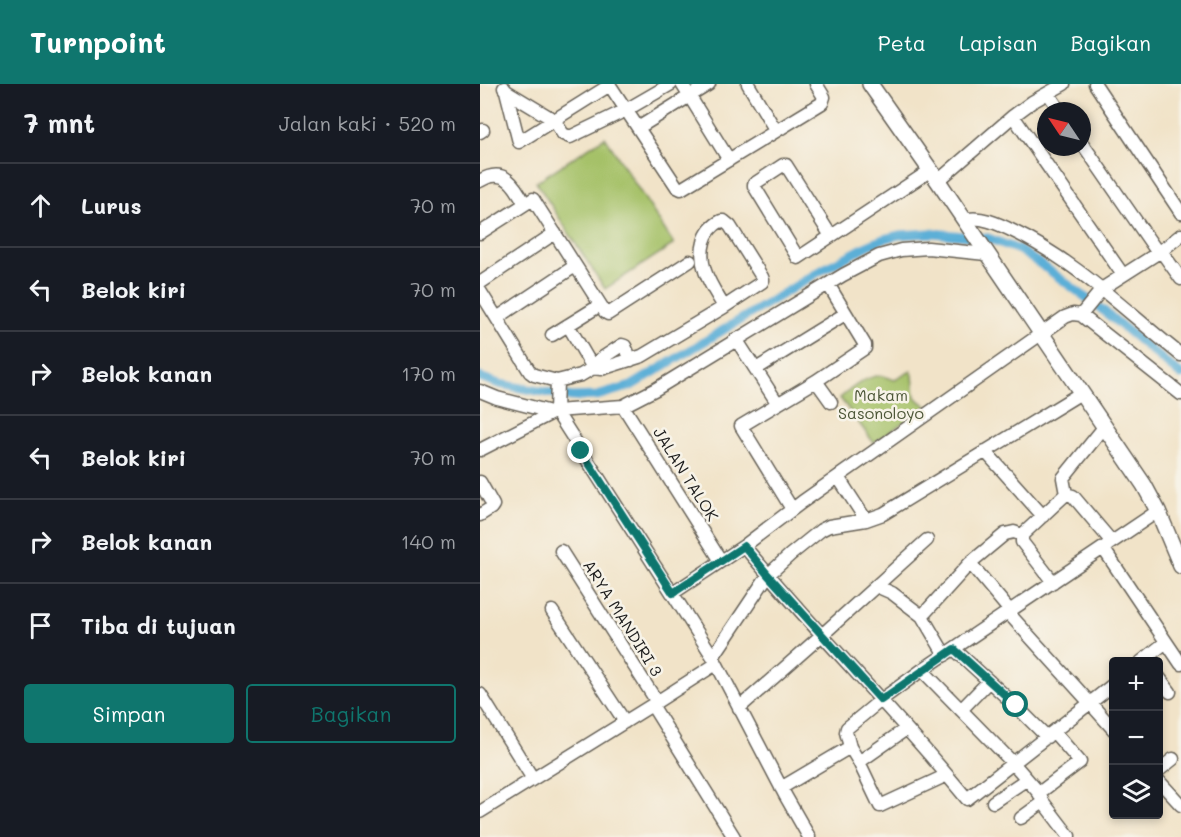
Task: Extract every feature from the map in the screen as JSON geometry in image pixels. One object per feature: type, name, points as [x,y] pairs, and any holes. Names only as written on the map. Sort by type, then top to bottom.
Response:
[{"type":"main road","points":[[870,84],[1144,485],[1158,511],[1181,566]]},
{"type":"street","points":[[504,88],[554,120],[563,134],[570,137],[626,110],[671,84]]},
{"type":"street","points":[[682,84],[729,160]]},
{"type":"street","points":[[638,128],[709,84]]},
{"type":"street","points":[[748,84],[776,131]]},
{"type":"street","points":[[504,88],[518,142],[610,85],[679,189],[683,189],[822,103],[824,97],[816,84]]},
{"type":"street","points":[[831,236],[786,165],[754,184],[798,258],[831,236],[934,176],[1013,116],[1064,84]]},
{"type":"street","points":[[1095,84],[1181,213]]},
{"type":"street","points":[[1048,93],[1054,102]]},
{"type":"street","points":[[1013,116],[1123,275]]},
{"type":"street","points":[[1091,155],[1159,252],[1181,279]]},
{"type":"street","points":[[480,181],[490,175],[498,175],[511,183],[530,202],[555,233],[608,314],[690,261]]},
{"type":"street","points":[[480,233],[530,202]]},
{"type":"street","points":[[965,221],[977,218],[999,224],[1037,242],[1070,263],[1181,355]]},
{"type":"street","points":[[480,291],[530,372],[557,383],[593,368],[601,369],[642,356],[724,307],[762,282],[763,280],[730,226],[721,221],[705,237],[701,261],[724,307]]},
{"type":"street","points":[[480,283],[555,233]]},
{"type":"street","points":[[1082,314],[1101,290],[1181,235]]},
{"type":"street","points":[[480,392],[497,398],[554,410],[623,406],[656,389],[828,284],[879,256],[901,250],[928,248],[984,251]]},
{"type":"street","points":[[497,318],[575,266]]},
{"type":"street","points":[[792,509],[741,426],[864,350],[865,346],[828,284]]},
{"type":"street","points":[[552,335],[594,309]]},
{"type":"street","points":[[756,369],[845,314]]},
{"type":"street","points":[[673,593],[744,546],[792,509],[1069,315],[1082,314],[1181,394]]},
{"type":"street","points":[[568,324],[593,368]]},
{"type":"street","points":[[736,339],[778,404]]},
{"type":"street","points":[[816,381],[831,402]]},
{"type":"street","points":[[557,383],[554,410],[673,593],[714,661],[809,837]]},
{"type":"street","points":[[480,812],[655,704],[714,661],[768,575],[821,530],[829,526],[883,514],[1081,393]]},
{"type":"street","name":"JALAN TALOK","points":[[623,406],[721,561]]},
{"type":"street","points":[[480,450],[554,410]]},
{"type":"street","points":[[1066,494],[1063,478],[1105,426]]},
{"type":"street","points":[[985,451],[1043,516]]},
{"type":"street","points":[[838,477],[866,519]]},
{"type":"street","points":[[480,482],[493,506],[480,515]]},
{"type":"street","points":[[1053,582],[1022,542],[1022,535],[1066,494]]},
{"type":"street","points":[[1066,494],[1073,496],[1108,545],[1181,664]]},
{"type":"street","points":[[947,775],[880,806],[850,747],[847,728],[922,670],[1158,511]]},
{"type":"street","points":[[922,616],[970,563],[1005,534],[1014,532],[1022,535]]},
{"type":"street","points":[[739,708],[927,540]]},
{"type":"street","points":[[744,546],[967,799],[1109,687]]},
{"type":"street","name":"ARYA MANDIRI 3","points":[[561,551],[734,837]]},
{"type":"street","points":[[970,563],[1010,611],[1012,617],[1109,725]]},
{"type":"street","points":[[876,586],[892,593],[922,616],[949,652],[989,681],[1080,762],[1021,818]]},
{"type":"street","points":[[552,611],[626,722]]},
{"type":"street","points":[[1149,657],[1166,642]]},
{"type":"street","points":[[922,670],[1013,763],[1069,836]]},
{"type":"street","points":[[961,710],[989,681]]},
{"type":"street","points":[[1163,683],[1170,692]]},
{"type":"street","points":[[480,694],[533,779]]},
{"type":"street","points":[[859,762],[906,729]]},
{"type":"street","points":[[782,788],[850,747]]},
{"type":"street","points":[[1163,767],[1173,759]]},
{"type":"street","points":[[993,802],[1027,779]]},
{"type":"street","points":[[1163,785],[1181,805]]},
{"type":"green space","points":[[605,137],[674,244],[605,289],[536,182]]},
{"type":"green space","name":"Makam Sasonoloyo","points":[[911,371],[915,397],[928,407],[874,443],[840,398],[858,384],[875,376],[895,380]]},
{"type":"waterway","points":[[480,377],[499,384],[572,397],[597,396],[631,386],[822,270],[867,246],[899,235],[931,233],[988,238],[1019,250],[1100,308],[1181,375]]},
{"type":"route","points":[[581,451],[673,593],[744,546],[881,700],[954,649],[1016,705]]}]
